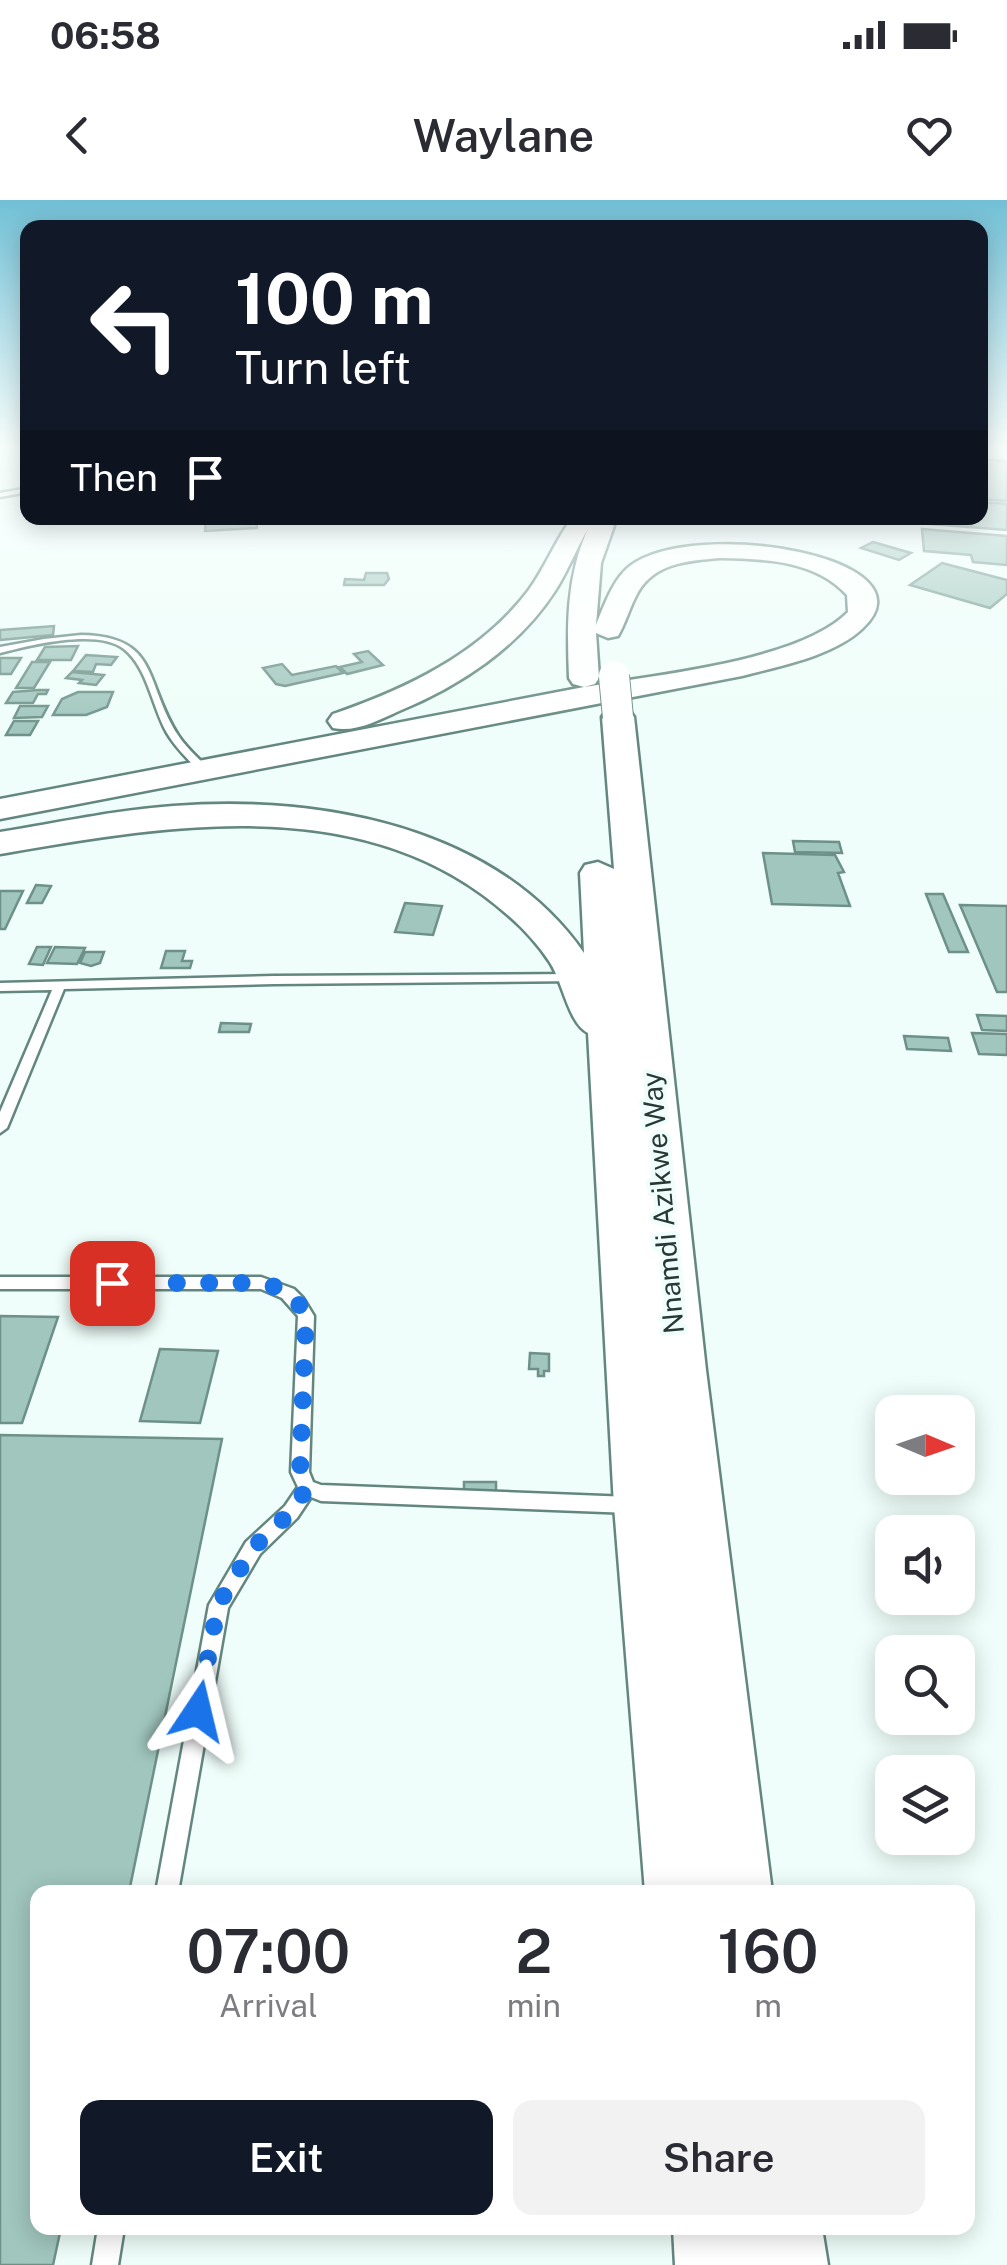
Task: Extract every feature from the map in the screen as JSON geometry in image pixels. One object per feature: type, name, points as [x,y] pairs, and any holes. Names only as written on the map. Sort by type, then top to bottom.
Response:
[{"type":"highway","points":[[211,765],[359,716],[419,690],[468,661],[523,616],[570,542]]},
{"type":"highway","name":"Nnamdi Azikwe Way","points":[[602,542],[590,556],[580,606],[601,697],[734,1885]]},
{"type":"highway","name":"Nnamdi Azikwe Way","points":[[615,542],[601,697],[611,1054],[644,1506],[681,1885]]},
{"type":"highway","points":[[0,826],[745,674],[835,647],[856,637],[882,614],[878,593],[869,582],[840,564],[767,542]]},
{"type":"highway","points":[[0,809],[756,662],[838,633],[856,621],[864,609],[862,596],[853,584],[815,563],[759,552],[707,550],[682,554],[642,570],[614,612],[608,630]]},
{"type":"highway","points":[[0,843],[207,814],[284,816],[363,829],[424,848],[489,882],[538,921],[580,978],[611,1054]]},
{"type":"highway","points":[[717,2235],[719,2265]]},
{"type":"highway","points":[[780,2235],[784,2265]]},
{"type":"lane","points":[[0,650],[67,639],[102,638],[122,643],[135,656],[173,736],[211,765]]},
{"type":"lane","points":[[0,987],[580,978]]},
{"type":"lane","points":[[0,1128],[59,987]]},
{"type":"lane","points":[[0,1283],[261,1283],[279,1287],[297,1298],[306,1316],[300,1472],[307,1488],[322,1493],[644,1506]]},
{"type":"lane","points":[[168,1885],[218,1605],[253,1548],[291,1512],[307,1488]]},
{"type":"lane","points":[[105,2265],[110,2235]]},
{"type":"building","points":[[874,542],[911,553],[899,560],[861,548]]},
{"type":"building","points":[[923,542],[1007,542],[1007,565],[973,562],[971,555],[924,551]]},
{"type":"building","points":[[942,563],[1007,580],[1007,594],[990,608],[910,585]]},
{"type":"building","points":[[366,573],[387,573],[389,579],[384,585],[344,585],[345,579],[364,580]]},
{"type":"building","points":[[54,626],[53,635],[0,640],[0,630]]},
{"type":"building","points":[[78,646],[71,660],[37,660],[45,647]]},
{"type":"building","points":[[368,651],[383,665],[347,674],[340,667],[362,662],[354,654]]},
{"type":"building","points":[[86,655],[117,657],[111,665],[96,664],[93,672],[73,671]]},
{"type":"building","points":[[0,658],[21,658],[11,674],[0,674]]},
{"type":"building","points":[[32,662],[50,662],[34,688],[16,688]]},
{"type":"building","points":[[282,664],[292,675],[336,666],[343,673],[285,686],[276,684],[263,668]]},
{"type":"building","points":[[72,672],[104,675],[96,685],[66,678]]},
{"type":"building","points":[[48,690],[38,694],[33,703],[6,703],[13,692]]},
{"type":"building","points":[[78,692],[113,692],[107,707],[86,715],[53,715],[62,699]]},
{"type":"building","points":[[20,706],[48,706],[42,717],[14,718]]},
{"type":"building","points":[[14,721],[38,721],[30,735],[6,735]]},
{"type":"building","points":[[793,841],[839,842],[842,853],[795,852]]},
{"type":"building","points":[[763,853],[835,855],[844,872],[838,873],[850,906],[772,904]]},
{"type":"building","points":[[36,885],[51,886],[42,903],[27,903]]},
{"type":"building","points":[[0,891],[23,891],[5,929],[0,929]]},
{"type":"building","points":[[926,894],[943,894],[968,952],[949,952]]},
{"type":"building","points":[[405,903],[442,906],[433,935],[395,932]]},
{"type":"building","points":[[960,905],[1007,906],[1007,992],[997,992]]},
{"type":"building","points":[[37,947],[51,947],[43,965],[29,964]]},
{"type":"building","points":[[55,947],[85,948],[77,964],[47,963]]},
{"type":"building","points":[[166,951],[185,951],[182,961],[192,961],[190,968],[161,968]]},
{"type":"building","points":[[85,952],[104,952],[100,963],[91,966],[80,963]]},
{"type":"building","points":[[977,1015],[1007,1016],[1007,1031],[982,1030]]},
{"type":"building","points":[[221,1023],[251,1024],[249,1032],[219,1032]]},
{"type":"building","points":[[972,1033],[1007,1034],[1007,1055],[979,1054]]},
{"type":"building","points":[[904,1036],[948,1038],[951,1051],[907,1049]]},
{"type":"building","points":[[0,1316],[58,1317],[22,1423],[0,1423]]},
{"type":"building","points":[[160,1349],[218,1351],[200,1423],[140,1421]]},
{"type":"building","points":[[530,1353],[549,1354],[549,1371],[544,1371],[544,1376],[538,1376],[538,1369],[529,1369]]},
{"type":"building","points":[[0,1435],[222,1439],[130,1885],[30,1885],[30,2235],[59,2235],[53,2265],[0,2265]]},
{"type":"building","points":[[464,1482],[496,1482],[496,1495],[464,1494]]},
{"type":"route","points":[[112,1283],[261,1283],[279,1287],[297,1298],[306,1316],[300,1472],[307,1488],[291,1512],[253,1548],[218,1605],[198,1711]]}]
